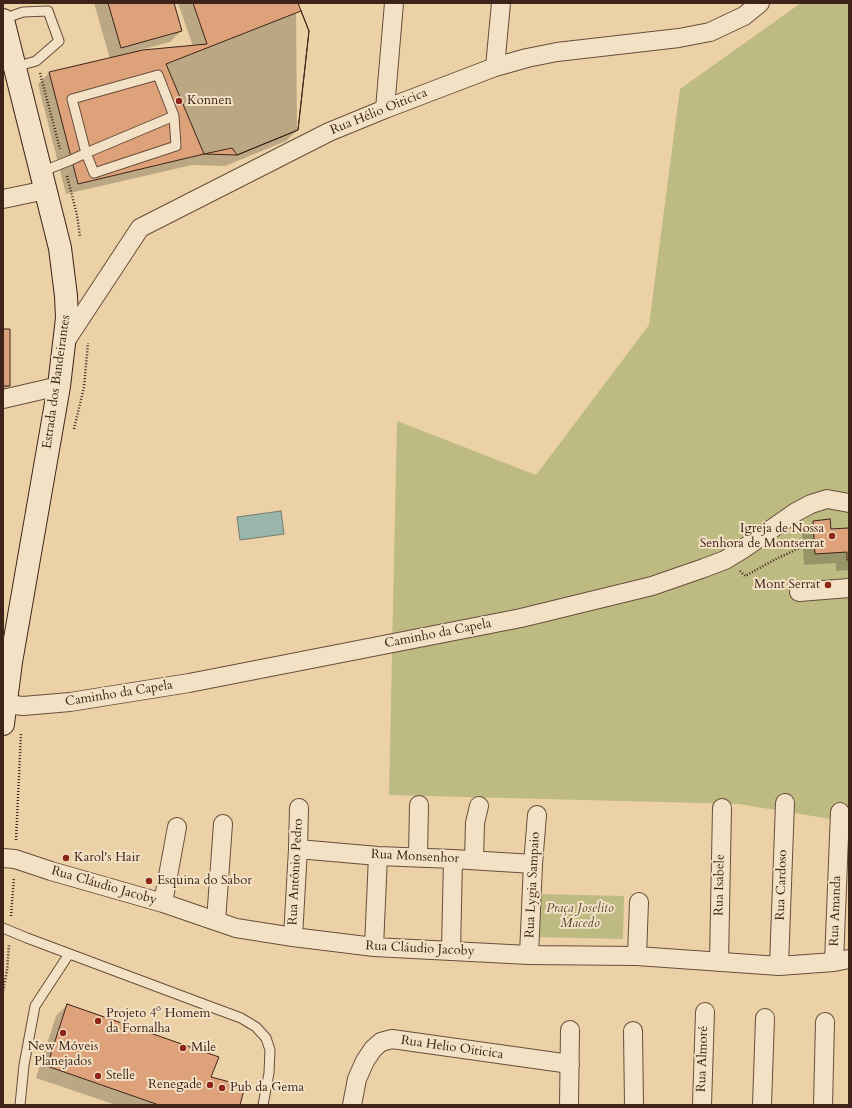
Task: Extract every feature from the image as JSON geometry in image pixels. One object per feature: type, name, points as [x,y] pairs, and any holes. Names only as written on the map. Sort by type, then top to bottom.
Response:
[{"type":"main road","name":"Estrada dos Bandeirantes","points":[[3,19],[60,248],[64,274],[67,318],[59,386],[11,662],[4,714]]},
{"type":"street","points":[[386,109],[394,3]]},
{"type":"street","points":[[495,68],[501,3]]},
{"type":"street","name":"Rua Hélio Oiticica","points":[[65,342],[140,228],[329,132],[495,68],[527,58],[557,52],[679,38],[710,32],[744,16],[760,3]]},
{"type":"street","points":[[3,199],[44,181]]},
{"type":"street","points":[[3,400],[59,386]]},
{"type":"street","name":"Caminho da Capela","points":[[4,714],[23,706],[70,702],[189,682],[535,615],[652,586],[725,560],[796,512],[811,504],[827,499],[849,503]]},
{"type":"street","points":[[799,592],[849,588]]},
{"type":"street","name":"Rua Cardoso","points":[[779,966],[785,803]]},
{"type":"street","points":[[418,857],[419,805]]},
{"type":"street","points":[[474,860],[475,823],[479,806]]},
{"type":"street","name":"Rua Antônio Pedro","points":[[293,937],[299,808]]},
{"type":"street","name":"Rua Isabele","points":[[719,962],[722,808]]},
{"type":"street","name":"Rua Amanda","points":[[840,812],[841,960]]},
{"type":"street","name":"Rua Lygia Sampaio","points":[[529,955],[537,815]]},
{"type":"street","points":[[216,921],[223,824]]},
{"type":"street","points":[[163,903],[177,827]]},
{"type":"street","name":"Rua Monsenhor","points":[[298,849],[378,856],[533,864]]},
{"type":"street","points":[[374,947],[378,856]]},
{"type":"street","name":"Rua Cláudio Jacoby","points":[[3,858],[15,859],[51,871],[163,903],[236,928],[374,947],[529,955],[637,956],[779,966],[841,960]]},
{"type":"street","points":[[451,951],[454,859]]},
{"type":"street","points":[[637,956],[639,902]]},
{"type":"street","name":"Rua Almoré","points":[[702,1105],[705,1012]]},
{"type":"street","points":[[762,1105],[765,1018]]},
{"type":"street","points":[[823,1105],[825,1022]]},
{"type":"street","points":[[569,1105],[570,1030]]},
{"type":"street","points":[[633,1031],[634,1105]]},
{"type":"street","name":"Rua Helio Oiticica","points":[[352,1105],[357,1079],[365,1062],[373,1049],[381,1042],[392,1039],[570,1064]]},
{"type":"lane","points":[[3,19],[24,12],[48,11],[58,40],[36,61],[15,67]]},
{"type":"lane","points":[[158,75],[174,116],[176,146],[94,174],[86,153],[72,99],[158,75]]},
{"type":"lane","points":[[44,181],[86,153],[174,116]]},
{"type":"lane","points":[[3,928],[221,1010],[241,1018],[256,1027],[266,1038],[270,1050],[269,1073],[262,1105]]},
{"type":"lane","points":[[20,1105],[24,1065],[35,1006],[69,954]]},
{"type":"path","points":[[737,569],[745,576],[814,541]]},
{"type":"green space","points":[[801,3],[849,3],[849,822],[739,804],[389,795],[397,421],[536,475],[649,325],[680,89]]},
{"type":"green space","name":"Praça Joselito Macedo","points":[[538,894],[624,896],[623,939],[536,937]]},
{"type":"water","points":[[281,511],[284,534],[240,540],[237,517]]},
{"type":"building","points":[[108,3],[174,3],[182,31],[121,48]]},
{"type":"building","name":"Konnen","points":[[193,3],[298,3],[309,31],[298,130],[237,155],[204,154],[78,184],[49,72],[143,50],[207,44]]},
{"type":"building","points":[[301,11],[309,31],[298,130],[237,155],[232,148],[204,154],[166,64]]},
{"type":"building","points":[[3,329],[10,329],[10,386],[3,386]]},
{"type":"building","name":"Igreja de Nossa Senhora de Montserrat","points":[[830,519],[831,529],[848,528],[849,530],[849,560],[847,560],[847,552],[815,554],[813,521]]},
{"type":"building","points":[[67,1004],[219,1057],[211,1077],[245,1086],[240,1105],[159,1105],[47,1066]]},
{"type":"place","name":"Konnen","points":[[179,101]]},
{"type":"place","name":"Igreja de Nossa Senhora de Montserrat","points":[[832,536]]},
{"type":"place","name":"Mont Serrat","points":[[828,585]]},
{"type":"place","name":"Karol's Hair","points":[[66,858]]},
{"type":"place","name":"Esquina do Sabor","points":[[149,881]]},
{"type":"place","name":"Projeto 4º Homem da Fornalha","points":[[98,1021]]},
{"type":"place","name":"New Móveis Planejados","points":[[63,1033]]},
{"type":"place","name":"Mile","points":[[183,1048]]},
{"type":"place","name":"Stelle","points":[[98,1076]]},
{"type":"place","name":"Renegade","points":[[210,1085]]},
{"type":"place","name":"Pub da Gema","points":[[222,1088]]}]
